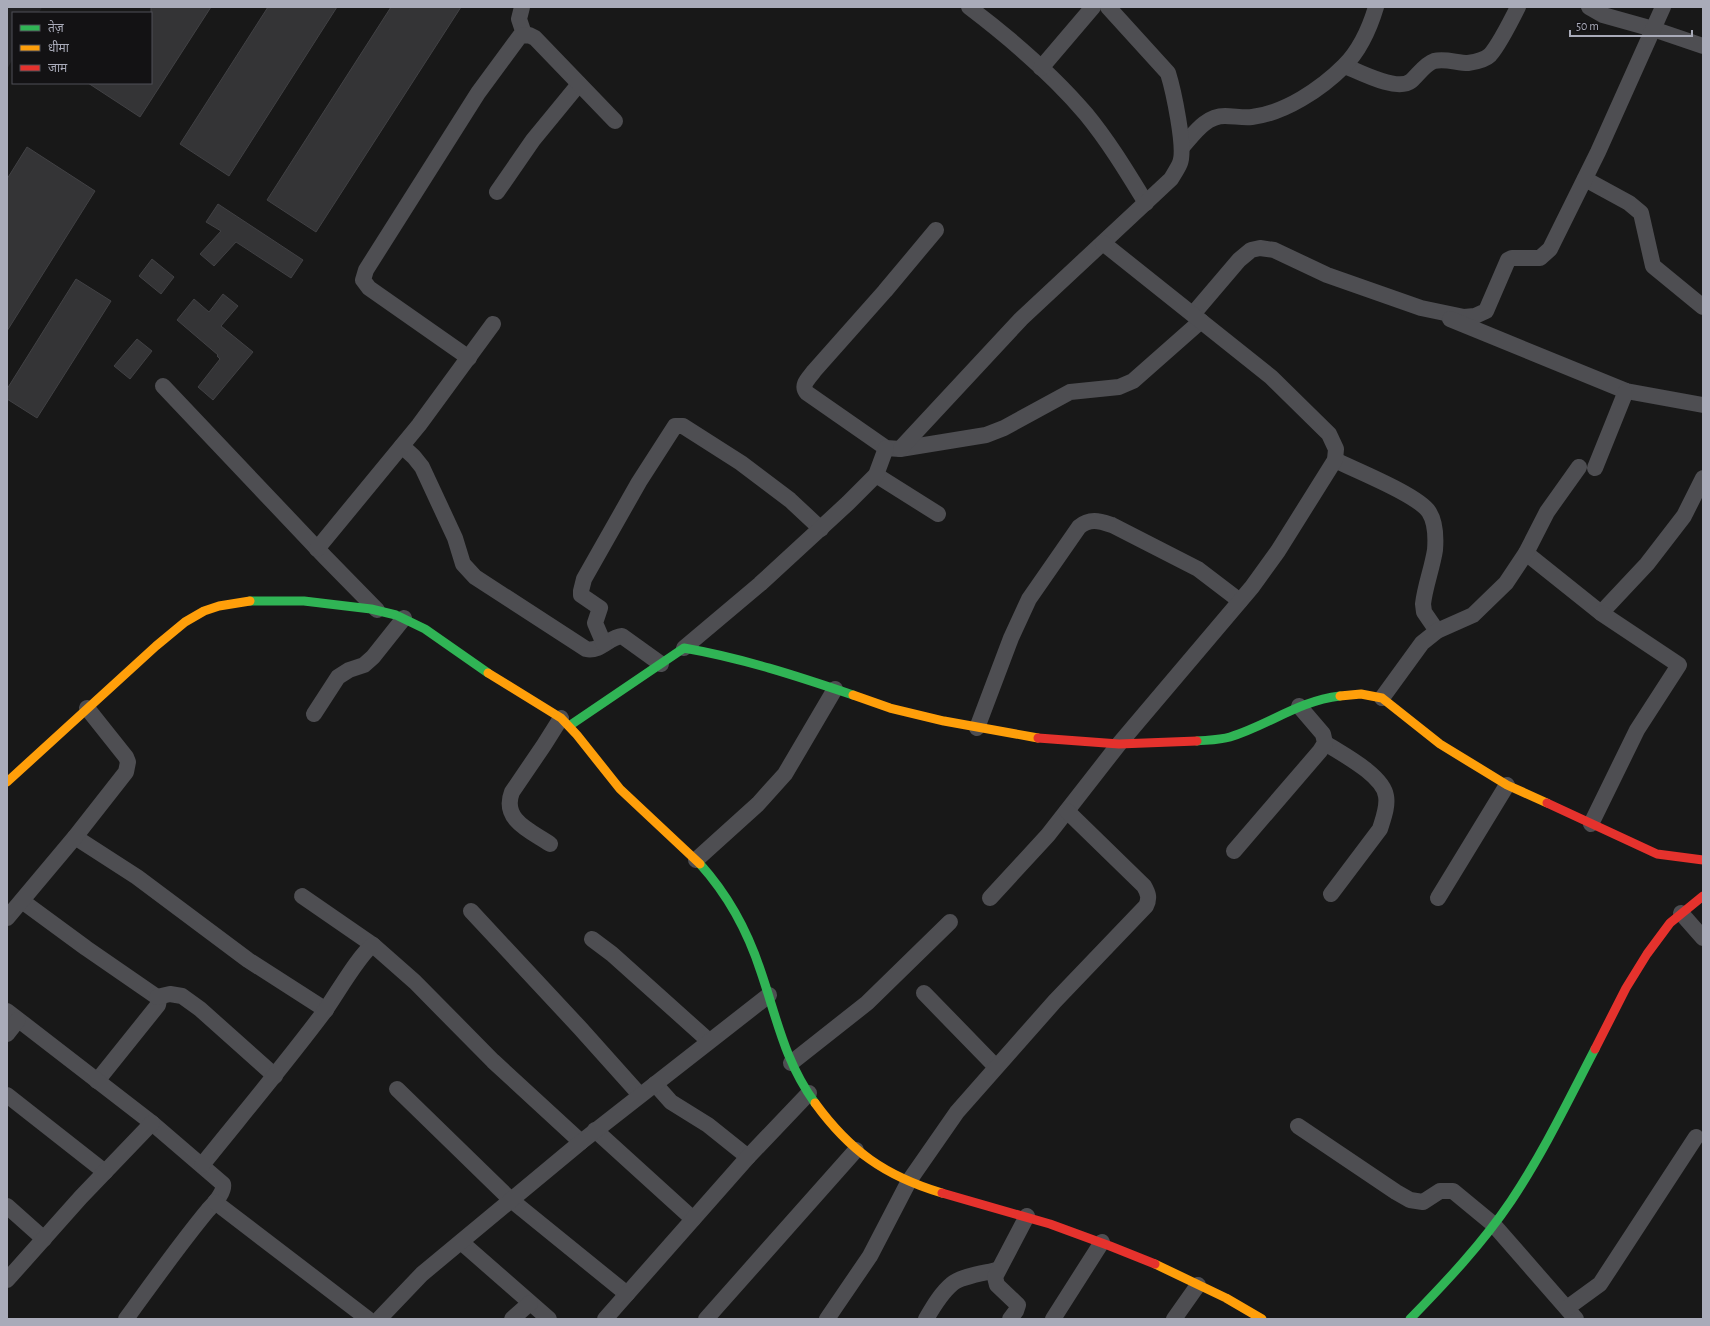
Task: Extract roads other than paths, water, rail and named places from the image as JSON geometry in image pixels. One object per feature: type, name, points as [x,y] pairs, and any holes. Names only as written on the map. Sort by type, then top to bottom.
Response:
[{"type":"street","points":[[522,7],[519,20],[524,34]]},
{"type":"street","points":[[969,7],[1028,54],[1086,114],[1120,160],[1146,203]]},
{"type":"street","points":[[1041,68],[1093,7]]},
{"type":"street","points":[[550,844],[519,823],[510,812],[509,801],[512,792],[544,745],[565,722],[661,664],[684,648],[760,584],[876,475],[893,449],[1021,319],[1171,179],[1181,162],[1182,147],[1172,84],[1168,73],[1108,7]]},
{"type":"street","points":[[1182,147],[1208,120],[1224,116],[1252,117],[1290,106],[1304,98],[1345,66],[1363,38],[1376,7]]},
{"type":"street","points":[[1345,66],[1391,84],[1401,85],[1409,82],[1432,62],[1438,60],[1467,63],[1479,61],[1490,55],[1518,7]]},
{"type":"street","points":[[1589,7],[1603,15],[1653,29],[1703,46]]},
{"type":"street","points":[[1422,308],[1464,317],[1475,316],[1486,311],[1508,260],[1512,258],[1540,258],[1550,249],[1585,179],[1663,7]]},
{"type":"street","points":[[524,34],[535,38],[615,120]]},
{"type":"street","points":[[468,358],[369,288],[364,282],[363,276],[478,93],[514,42],[524,34]]},
{"type":"street","points":[[497,192],[533,140],[579,84]]},
{"type":"street","points":[[1585,179],[1629,203],[1641,213],[1653,266],[1703,307]]},
{"type":"street","points":[[936,230],[885,291],[814,371],[804,386],[807,393],[893,449],[959,441],[986,435],[1004,428],[1070,392],[1119,387],[1133,380],[1197,318],[1239,260],[1251,250],[1260,248],[1274,250],[1327,275],[1422,308],[1626,391],[1703,405]]},
{"type":"street","points":[[990,898],[1048,835],[1119,744],[1240,600],[1278,551],[1335,460],[1336,449],[1329,434],[1271,377],[1103,243]]},
{"type":"street","points":[[317,549],[402,446],[494,324]]},
{"type":"street","points":[[163,386],[317,549],[377,610]]},
{"type":"street","points":[[1382,698],[1422,644],[1437,631],[1473,615],[1506,583],[1526,553],[1547,512],[1587,468],[1626,391]]},
{"type":"street","points":[[604,644],[595,621],[600,608],[581,595],[583,583],[639,482],[675,426],[683,426],[741,463],[790,500],[820,529]]},
{"type":"street","points":[[402,446],[422,467],[455,538],[463,564],[475,577],[586,649],[594,650],[616,637],[625,637],[661,664]]},
{"type":"street","points":[[1335,460],[1393,488],[1423,505],[1429,512],[1433,519],[1436,531],[1435,551],[1422,604],[1424,612],[1437,631]]},
{"type":"street","points":[[876,475],[938,514]]},
{"type":"street","points":[[1601,613],[1647,564],[1684,516],[1703,478]]},
{"type":"street","points":[[977,728],[1011,638],[1029,600],[1079,527],[1086,522],[1097,520],[1112,525],[1192,566],[1240,600]]},
{"type":"street","points":[[1526,553],[1601,613],[1679,665],[1637,730],[1591,824]]},
{"type":"street","points":[[7,782],[38,751],[186,622],[205,611],[231,603],[268,599],[324,603],[377,610],[404,618],[432,634],[488,673],[565,722],[622,791],[696,860],[727,899],[740,921],[763,975],[791,1063],[808,1093],[830,1122],[856,1150],[894,1176],[952,1196],[1027,1216],[1102,1242],[1198,1284],[1262,1319]]},
{"type":"street","points":[[314,714],[338,677],[349,670],[364,665],[404,618]]},
{"type":"street","points":[[684,648],[718,654],[783,671],[890,708],[977,728],[1034,738],[1119,744],[1209,740],[1229,737],[1252,729],[1299,706],[1324,698],[1361,694],[1382,698],[1440,744],[1507,785],[1657,854],[1703,860]]},
{"type":"street","points":[[696,860],[758,804],[785,774],[835,689]]},
{"type":"street","points":[[1234,851],[1320,751],[1324,743],[1323,734],[1299,706]]},
{"type":"street","points":[[7,918],[75,837],[124,775],[127,768],[126,757],[87,708]]},
{"type":"street","points":[[1324,743],[1374,775],[1383,788],[1386,796],[1384,817],[1380,829],[1331,894]]},
{"type":"street","points":[[1438,898],[1507,785]]},
{"type":"street","points":[[827,1319],[870,1256],[909,1181],[957,1112],[1055,1001],[1146,906],[1149,895],[1144,886],[1067,810]]},
{"type":"street","points":[[75,837],[137,877],[248,960],[326,1010]]},
{"type":"street","points":[[302,896],[373,945],[415,982],[493,1061],[581,1142]]},
{"type":"street","points":[[1410,1319],[1460,1266],[1510,1202],[1544,1148],[1626,988],[1640,965],[1670,923],[1703,896]]},
{"type":"street","points":[[22,901],[86,948],[157,997],[159,1000],[158,1005],[96,1081]]},
{"type":"street","points":[[471,911],[640,1095]]},
{"type":"street","points":[[1681,913],[1703,938]]},
{"type":"street","points":[[791,1063],[867,1003],[950,922]]},
{"type":"street","points":[[592,939],[612,954],[710,1041]]},
{"type":"street","points":[[202,1165],[275,1076],[326,1010],[368,948],[373,945]]},
{"type":"street","points":[[924,993],[996,1067]]},
{"type":"street","points":[[157,997],[170,994],[182,996],[200,1009],[275,1076]]},
{"type":"street","points":[[379,1319],[422,1274],[595,1130],[769,995]]},
{"type":"street","points":[[7,1034],[13,1015],[152,1123],[223,1184],[223,1189],[215,1202],[166,1262],[126,1319]]},
{"type":"street","points":[[655,1084],[671,1102],[708,1125],[748,1157]]},
{"type":"street","points":[[397,1089],[511,1200],[626,1294]]},
{"type":"street","points":[[605,1319],[748,1157],[808,1093]]},
{"type":"street","points":[[7,1095],[105,1172]]},
{"type":"street","points":[[7,1280],[105,1172],[152,1123]]},
{"type":"street","points":[[1298,1126],[1410,1200],[1424,1202],[1440,1191],[1454,1191],[1493,1224],[1571,1314],[1600,1284],[1696,1137]]},
{"type":"street","points":[[595,1130],[693,1219]]},
{"type":"street","points":[[707,1319],[856,1150]]},
{"type":"street","points":[[215,1202],[368,1319]]},
{"type":"street","points":[[7,1206],[44,1239]]},
{"type":"street","points":[[1010,1319],[1016,1311],[1018,1305],[995,1282],[997,1270],[1027,1216]]},
{"type":"street","points":[[461,1242],[549,1319]]},
{"type":"street","points":[[1053,1319],[1102,1242]]},
{"type":"street","points":[[926,1319],[952,1284],[961,1279],[997,1270]]},
{"type":"street","points":[[1174,1319],[1198,1284]]},
{"type":"street","points":[[512,1319],[530,1303]]}]
